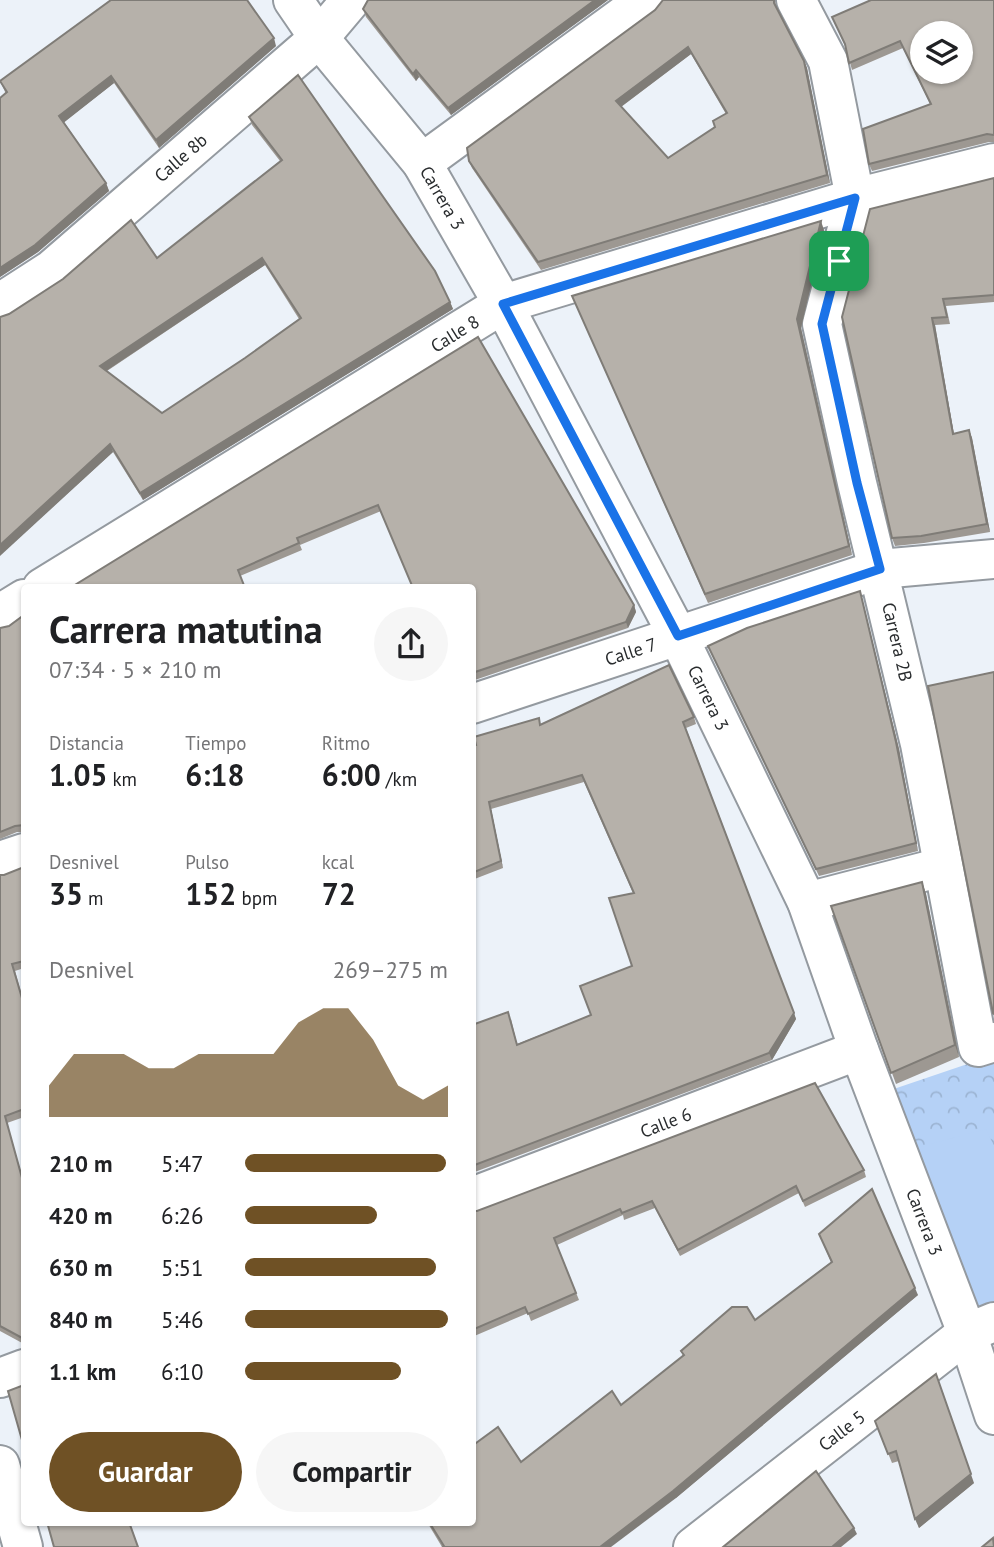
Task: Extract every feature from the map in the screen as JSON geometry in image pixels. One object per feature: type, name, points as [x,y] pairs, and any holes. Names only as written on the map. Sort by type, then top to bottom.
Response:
[{"type":"street","name":"Carrera 3","points":[[293,0],[319,38],[422,163],[503,304],[678,636],[807,902],[859,1050],[980,1327],[994,1415]]},
{"type":"street","name":"Calle 8b","points":[[0,303],[51,270],[319,38],[351,0]]},
{"type":"street","points":[[422,163],[645,0]]},
{"type":"street","name":"Carrera 2B","points":[[796,0],[828,61],[855,198],[822,324],[920,744],[942,867],[986,1044]]},
{"type":"street","name":"Calle 8","points":[[48,584],[503,304],[855,198],[994,163]]},
{"type":"street","name":"Calle 7","points":[[476,703],[880,569],[994,559]]},
{"type":"street","points":[[0,614],[21,601]]},
{"type":"street","points":[[0,861],[21,854]]},
{"type":"street","points":[[807,902],[942,867]]},
{"type":"street","name":"Calle 6","points":[[476,1195],[859,1050]]},
{"type":"street","name":"Calle 5","points":[[693,1547],[980,1327]]},
{"type":"street","points":[[0,1378],[21,1369]]},
{"type":"street","points":[[0,1465],[23,1547]]},
{"type":"green space","points":[[994,1055],[994,1320],[879,1094]]},
{"type":"green space","points":[[986,1129],[994,1146],[994,1309],[975,1316],[912,1149]]},
{"type":"building","points":[[111,0],[247,0],[274,38],[156,140],[111,76],[59,116],[106,183],[35,245],[0,268],[0,98],[7,92],[0,81]]},
{"type":"building","points":[[368,0],[595,0],[448,108],[416,70],[413,74],[363,9]]},
{"type":"building","points":[[663,0],[774,0],[804,61],[827,175],[538,262],[469,161],[467,148],[655,10]],"holes":[[[688,47],[727,113],[713,121],[715,127],[668,158],[616,101]]]},
{"type":"building","points":[[871,0],[994,0],[994,135],[987,134],[869,164],[863,129],[931,104],[921,84],[973,84],[973,21],[910,21],[910,61],[900,41],[849,63],[845,44],[832,17]]},
{"type":"building","points":[[298,75],[435,271],[450,302],[140,493],[110,444],[0,545],[0,317],[63,279],[131,220],[157,258],[282,160],[249,117]],"holes":[[[262,258],[301,318],[162,413],[100,366]]]},
{"type":"building","points":[[994,178],[994,295],[943,299],[947,317],[932,318],[953,434],[969,430],[987,524],[921,536],[892,538],[842,317],[870,209]]},
{"type":"building","points":[[821,221],[797,319],[849,546],[705,594],[572,296]]},
{"type":"building","points":[[478,337],[634,605],[626,622],[476,672],[476,584],[411,584],[378,505],[297,538],[299,543],[238,570],[243,584],[77,584]]},
{"type":"building","points":[[860,591],[896,742],[916,843],[816,869],[708,646],[747,628]]},
{"type":"building","points":[[21,617],[21,825],[0,832],[0,628],[9,626]]},
{"type":"building","points":[[669,665],[694,717],[683,722],[794,1013],[769,1053],[476,1164],[476,1024],[508,1012],[517,1045],[591,1015],[580,986],[632,966],[609,898],[634,893],[582,775],[489,802],[501,861],[476,871],[476,736],[539,718],[540,725]]},
{"type":"building","points":[[994,672],[994,1014],[928,686]]},
{"type":"building","points":[[21,868],[21,962],[12,964],[21,995],[21,1110],[5,1116],[21,1174],[21,1337],[0,1326],[0,875]]},
{"type":"building","points":[[922,882],[955,1045],[891,1073],[831,906]]},
{"type":"building","points":[[815,1083],[864,1170],[803,1201],[796,1186],[678,1250],[652,1201],[622,1213],[620,1209],[554,1238],[576,1293],[528,1314],[525,1307],[476,1328],[477,1211]]},
{"type":"building","points":[[872,1189],[915,1288],[673,1491],[600,1547],[443,1547],[432,1526],[476,1526],[476,1443],[498,1427],[521,1462],[612,1391],[621,1405],[684,1355],[681,1351],[732,1307],[747,1307],[755,1320],[832,1262],[819,1234]]},
{"type":"building","points":[[936,1374],[971,1474],[915,1519],[896,1451],[888,1454],[875,1421]]},
{"type":"building","points":[[21,1386],[21,1436],[8,1391]]},
{"type":"building","points":[[816,1471],[854,1528],[832,1547],[723,1547]]},
{"type":"building","points":[[48,1526],[130,1526],[138,1547],[54,1547]]},
{"type":"building","points":[[993,1538],[994,1547],[982,1547]]},
{"type":"route","points":[[855,198],[839,261],[822,324],[857,483],[880,569],[678,636],[503,304],[855,198]]}]
